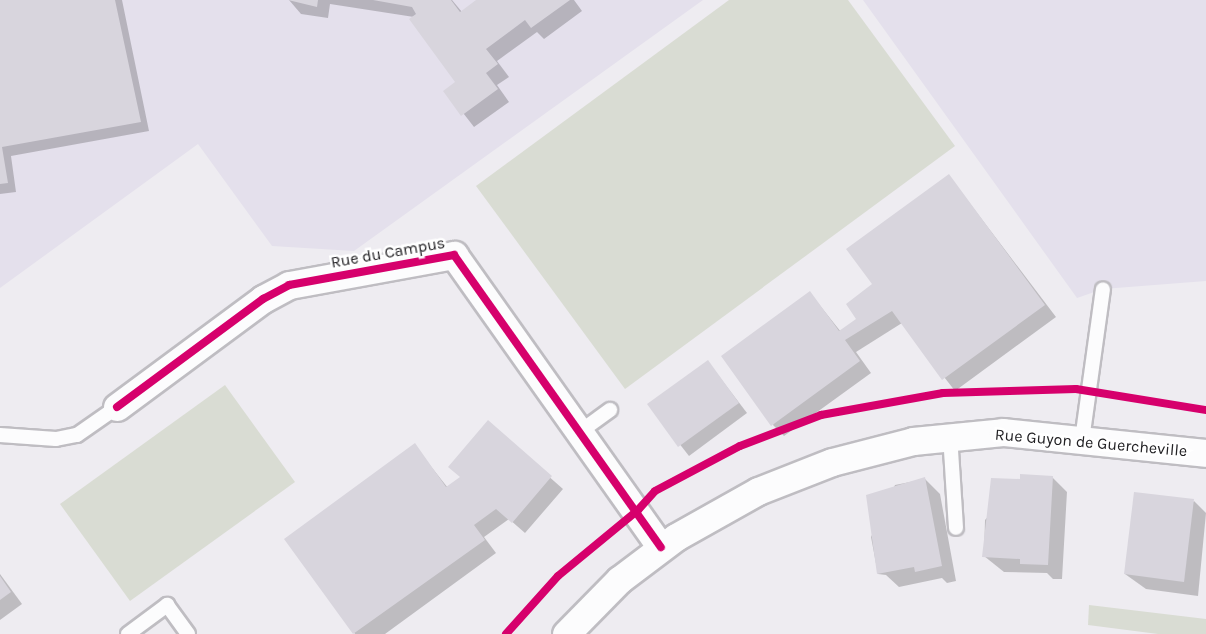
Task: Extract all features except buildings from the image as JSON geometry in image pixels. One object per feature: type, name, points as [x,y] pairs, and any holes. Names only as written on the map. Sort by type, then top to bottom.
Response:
[{"type":"street","name":"Rue du Campus","points":[[117,407],[263,299],[289,285],[454,255],[581,431],[661,547]]},
{"type":"street","name":"Rue Guyon de Guercheville","points":[[575,631],[619,580],[661,547],[717,512],[832,462],[950,435],[1003,432],[1206,453]]},
{"type":"lane","points":[[1082,440],[1102,289]]},
{"type":"lane","points":[[0,435],[56,440],[77,435],[117,407]]},
{"type":"lane","points":[[581,431],[610,410]]},
{"type":"lane","points":[[950,435],[956,528]]},
{"type":"lane","points":[[128,634],[167,605],[188,634]]},
{"type":"shaded area","points":[[0,0],[703,0],[354,251],[272,246],[198,144],[0,288]]},
{"type":"shaded area","points":[[729,0],[848,0],[955,146],[625,389],[476,186]]},
{"type":"shaded area","points":[[863,0],[1206,0],[1206,281],[1103,289],[1077,298]]},
{"type":"shaded area","points":[[225,385],[295,482],[130,601],[60,504]]},
{"type":"shaded area","points":[[1089,605],[1206,619],[1206,634],[1158,634],[1088,625]]},
{"type":"cycle path","points":[[117,407],[263,299],[289,285],[454,255],[661,547]]},
{"type":"cycle path","points":[[506,634],[558,576],[638,510],[655,491],[740,446],[821,415],[943,393],[1076,389],[1206,410]]}]
